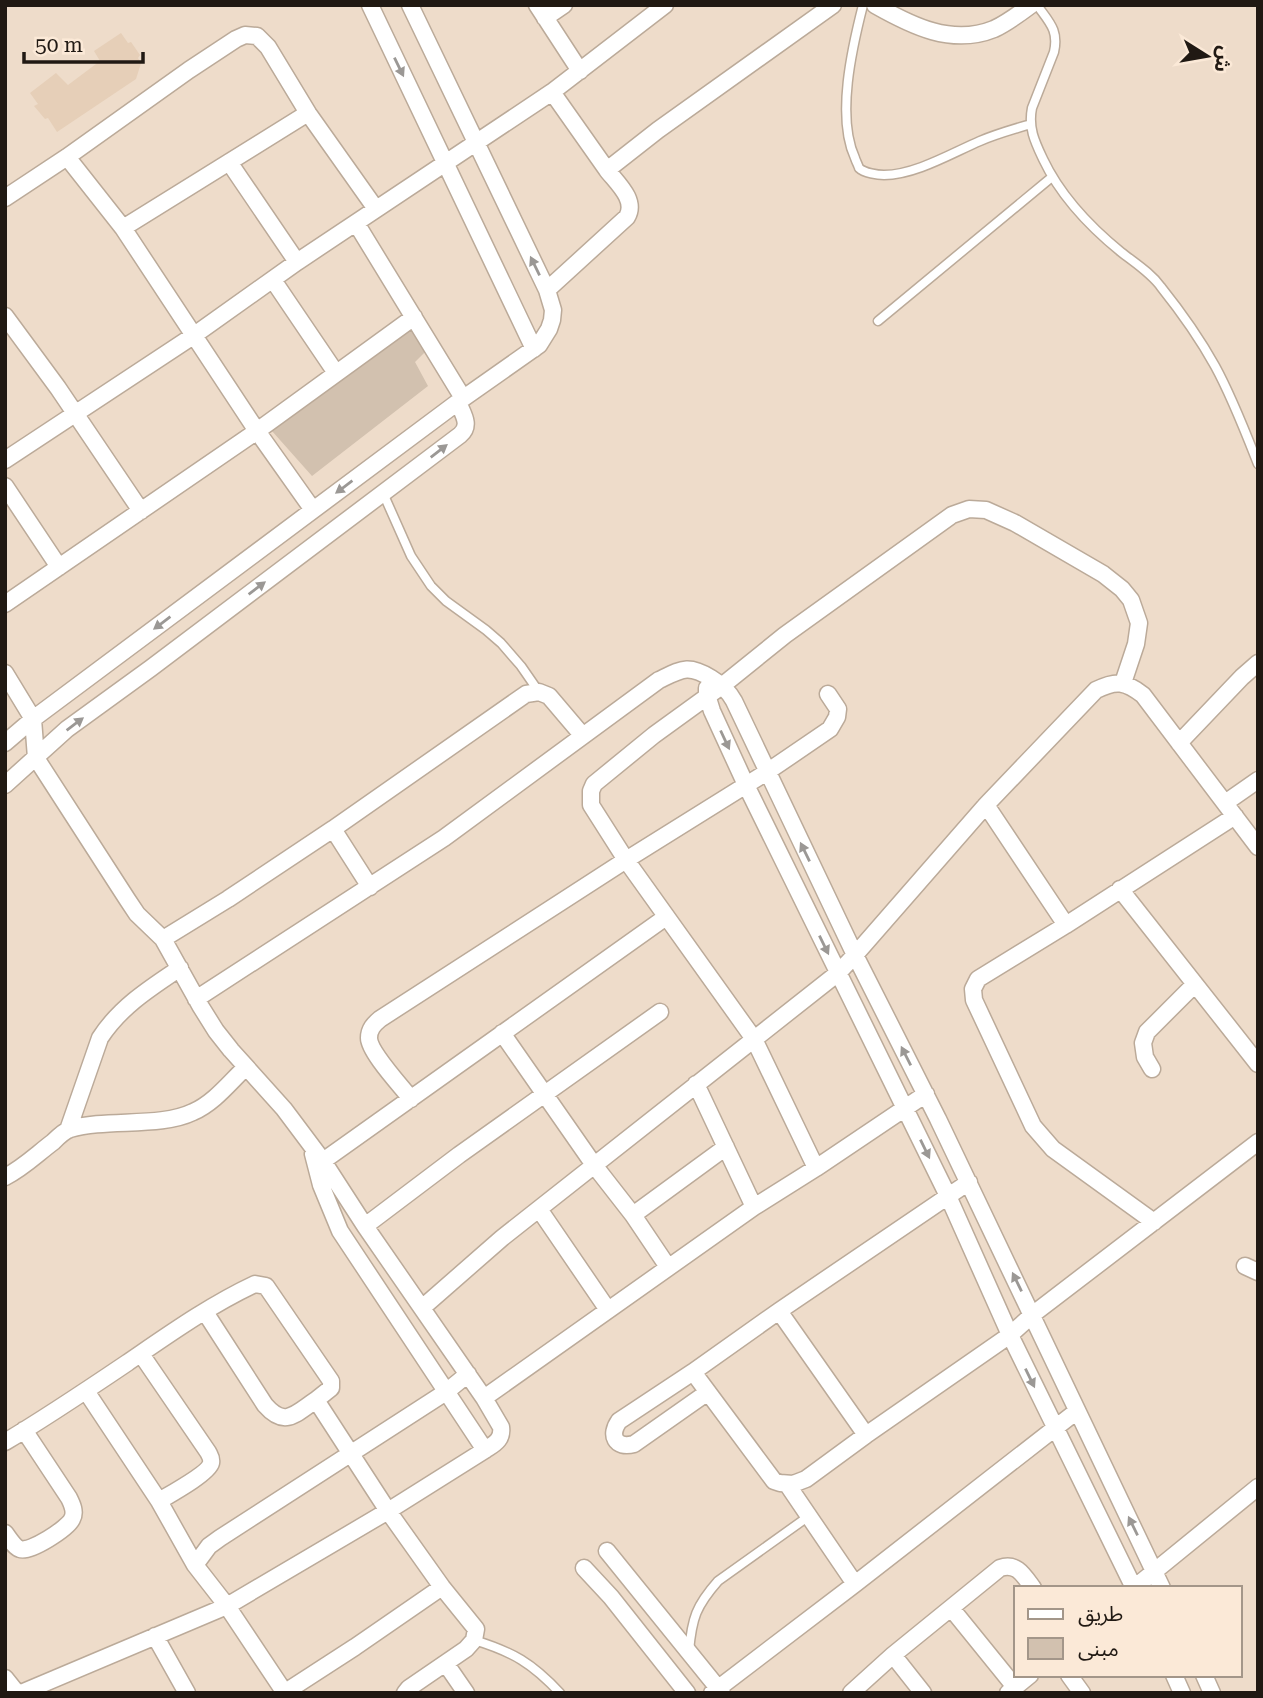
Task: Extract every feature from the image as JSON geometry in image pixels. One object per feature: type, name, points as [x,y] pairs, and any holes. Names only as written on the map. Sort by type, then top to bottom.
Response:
[{"type":"street","points":[[370,5],[534,349]]},
{"type":"street","points":[[5,743],[33,719],[366,470],[534,349],[545,336],[553,310],[547,290],[410,5]]},
{"type":"street","points":[[564,5],[541,11],[579,71]]},
{"type":"street","points":[[5,460],[552,92],[665,5]]},
{"type":"street","points":[[607,170],[833,5]]},
{"type":"street","points":[[875,5],[929,30],[961,36],[994,29],[1031,5]]},
{"type":"street","points":[[5,198],[245,35],[257,36],[268,47],[308,113],[376,209]]},
{"type":"street","points":[[547,290],[627,217],[630,211],[629,200],[552,92]]},
{"type":"street","points":[[123,228],[308,113]]},
{"type":"street","points":[[66,157],[123,228],[257,431],[313,510]]},
{"type":"street","points":[[229,162],[297,262]]},
{"type":"street","points":[[5,785],[67,729],[465,431],[466,422],[460,400],[414,317],[356,223]]},
{"type":"street","points":[[272,280],[336,373]]},
{"type":"street","points":[[5,316],[141,511]]},
{"type":"street","points":[[5,604],[257,431],[414,317]]},
{"type":"street","points":[[366,470],[383,493]]},
{"type":"street","points":[[5,486],[59,567]]},
{"type":"street","points":[[816,1168],[754,1040],[594,812],[591,791],[594,784],[785,635],[952,515],[969,509],[986,510],[1015,523],[1103,574],[1122,589],[1131,600],[1139,623],[1136,644],[1123,683]]},
{"type":"street","points":[[1180,743],[1258,663]]},
{"type":"street","points":[[196,999],[444,838],[666,676],[688,669],[700,671],[723,685],[734,701],[855,955],[969,1182],[1161,1586]]},
{"type":"street","points":[[5,673],[33,719],[36,758],[127,899],[137,914],[163,939],[216,1031],[284,1109],[323,1161],[484,1398],[502,1433],[498,1440],[485,1450],[227,1606],[19,1693],[5,1678]]},
{"type":"street","points":[[706,675],[707,695],[712,711],[746,785],[948,1196],[1010,1335],[1133,1586]]},
{"type":"street","points":[[422,1308],[502,1238],[838,972],[986,805],[1096,690],[1109,683],[1123,683],[1143,695],[1258,847]]},
{"type":"street","points":[[163,939],[228,900],[333,830],[526,694],[539,692],[549,696],[583,736]]},
{"type":"street","points":[[411,1099],[374,1053],[369,1038],[372,1026],[830,729],[838,709],[828,694]]},
{"type":"street","points":[[1225,803],[1258,780]]},
{"type":"street","points":[[986,805],[1066,925]]},
{"type":"street","points":[[1154,1223],[1052,1149],[1041,1137],[1027,1115],[974,1000],[973,989],[978,979],[1235,816]]},
{"type":"street","points":[[333,830],[370,887]]},
{"type":"street","points":[[1120,890],[1258,1064]]},
{"type":"street","points":[[323,1161],[666,917]]},
{"type":"street","points":[[68,1130],[100,1038],[108,1025],[142,994],[180,968]]},
{"type":"street","points":[[1152,1069],[1145,1057],[1143,1043],[1147,1032],[1195,984]]},
{"type":"street","points":[[365,1226],[543,1094],[660,1012]]},
{"type":"street","points":[[502,1033],[668,1267]]},
{"type":"street","points":[[5,1177],[68,1130],[93,1125],[177,1118],[191,1114],[216,1096],[246,1067]]},
{"type":"street","points":[[696,1084],[754,1207]]},
{"type":"street","points":[[484,1398],[754,1207],[926,1094]]},
{"type":"street","points":[[693,1372],[774,1481],[793,1484],[806,1479],[1010,1335],[1032,1314],[1258,1142]]},
{"type":"street","points":[[310,1145],[321,1185],[340,1231],[485,1450]]},
{"type":"street","points":[[633,1215],[726,1147]]},
{"type":"street","points":[[708,1392],[634,1444],[627,1446],[616,1441],[613,1434],[619,1421],[969,1182]]},
{"type":"street","points":[[539,1209],[608,1310]]},
{"type":"street","points":[[5,1442],[205,1312],[255,1283],[266,1286],[331,1381],[331,1388],[289,1418],[280,1418],[265,1405],[205,1312]]},
{"type":"street","points":[[779,1311],[866,1435]]},
{"type":"street","points":[[141,1353],[212,1460],[204,1472],[159,1501]]},
{"type":"street","points":[[195,1565],[209,1546],[220,1538],[446,1392],[468,1374]]},
{"type":"street","points":[[86,1391],[159,1501],[195,1565],[227,1606],[285,1693],[442,1587]]},
{"type":"street","points":[[316,1400],[388,1511],[442,1587],[475,1625],[474,1640],[466,1649],[405,1693]]},
{"type":"street","points":[[607,1551],[717,1691],[1077,1410]]},
{"type":"street","points":[[5,1533],[20,1549],[29,1549],[68,1525],[74,1515],[69,1498],[24,1430]]},
{"type":"street","points":[[787,1484],[855,1584]]},
{"type":"street","points":[[1136,1586],[1258,1487]]},
{"type":"street","points":[[850,1693],[1000,1568],[1013,1566],[1031,1586]]},
{"type":"street","points":[[584,1568],[687,1693]]},
{"type":"street","points":[[627,1618],[646,1601]]},
{"type":"street","points":[[951,1608],[1012,1690],[1028,1677]]},
{"type":"street","points":[[155,1636],[187,1693]]},
{"type":"street","points":[[893,1655],[923,1693]]},
{"type":"street","points":[[446,1664],[466,1693]]},
{"type":"street","points":[[1070,1677],[1082,1693]]},
{"type":"street","points":[[1175,1677],[1182,1693]]},
{"type":"street","points":[[1205,1677],[1212,1693]]},
{"type":"lane","points":[[863,5],[853,47],[846,125],[850,148],[859,168],[884,175],[904,172],[937,162],[982,140],[1031,124]]},
{"type":"lane","points":[[1037,5],[1054,29],[1056,44],[1032,108],[1031,130],[1052,177],[1080,214],[1119,251],[1153,277],[1189,325],[1223,381],[1258,464]]},
{"type":"lane","points":[[878,321],[1052,177]]},
{"type":"lane","points":[[383,493],[411,556],[431,586],[446,601],[501,643],[539,692]]},
{"type":"lane","points":[[688,1652],[692,1623],[705,1595],[718,1581],[809,1516]]},
{"type":"lane","points":[[474,1640],[515,1654],[533,1666],[560,1693]]},
{"type":"shaded area","points":[[121,33],[140,55],[138,58],[141,63],[136,79],[57,132],[48,118],[45,119],[34,106],[38,104],[30,93],[56,73],[68,85],[100,61],[94,51]]},
{"type":"building","points":[[413,323],[430,347],[415,362],[428,386],[312,476],[272,431]]}]
